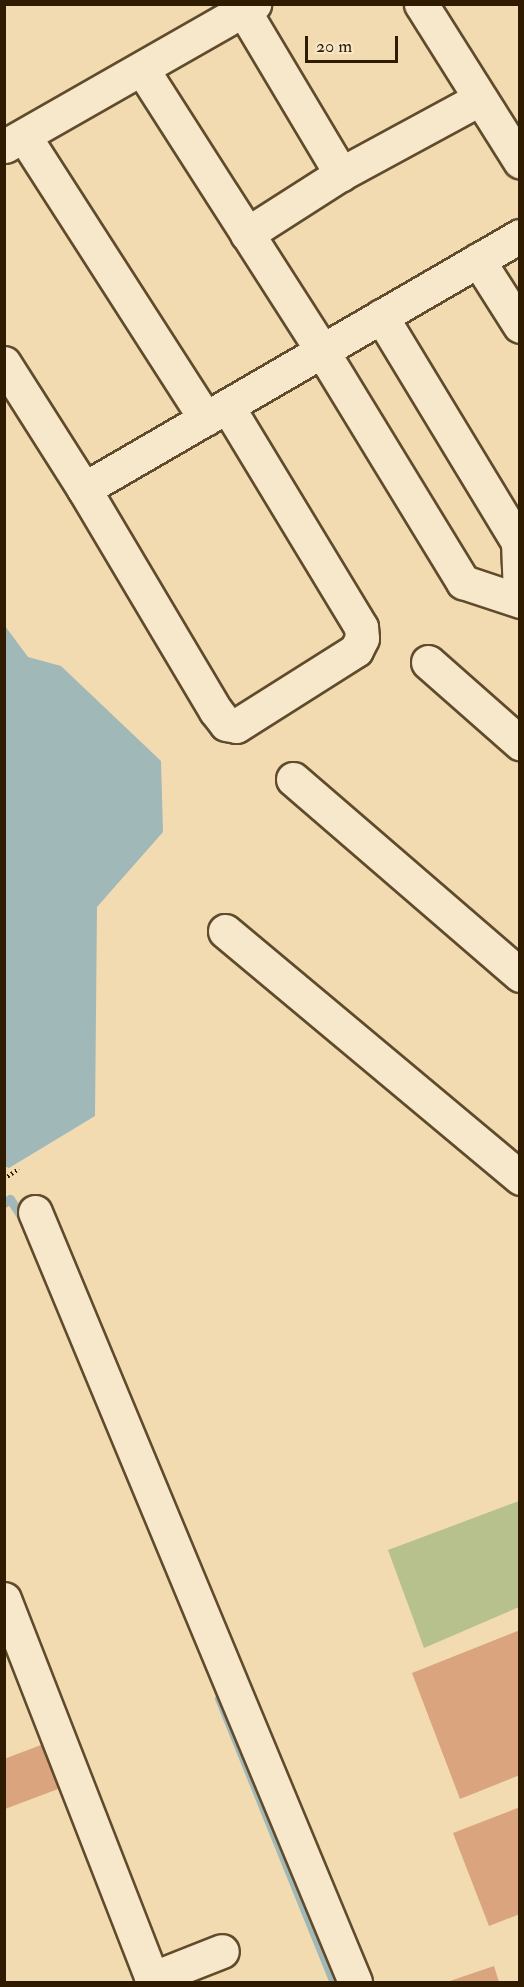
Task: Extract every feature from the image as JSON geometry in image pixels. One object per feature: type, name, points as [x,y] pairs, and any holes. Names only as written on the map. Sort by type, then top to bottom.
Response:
[{"type":"street","points":[[422,4],[519,161]]},
{"type":"street","points":[[4,363],[84,489],[216,711],[226,724],[236,726],[356,650],[362,638],[361,627],[216,412],[14,141],[141,69],[238,9],[341,174]]},
{"type":"street","points":[[141,69],[322,351],[463,582],[519,601]]},
{"type":"street","points":[[247,234],[341,174],[479,99]]},
{"type":"street","points":[[84,489],[519,236]]},
{"type":"street","points":[[478,260],[519,326]]},
{"type":"street","points":[[381,316],[518,542],[519,594]]},
{"type":"street","points":[[428,662],[519,743]]},
{"type":"street","points":[[293,779],[519,975]]},
{"type":"street","points":[[225,931],[519,1178]]},
{"type":"street","points":[[35,1212],[355,1983]]},
{"type":"street","points":[[4,1599],[152,1981],[222,1951]]},
{"type":"path","points":[[4,1179],[19,1169]]},
{"type":"green space","points":[[519,1501],[519,1607],[424,1648],[388,1550]]},
{"type":"water","points":[[5,626],[28,657],[61,666],[161,761],[163,832],[97,907],[95,1116],[9,1168],[4,1166]]},
{"type":"building","points":[[520,1630],[520,1775],[460,1799],[412,1673]]},
{"type":"building","points":[[49,1742],[66,1786],[5,1809],[4,1759]]},
{"type":"building","points":[[520,1807],[520,1914],[489,1926],[453,1833]]},
{"type":"building","points":[[494,1966],[499,1982],[447,1982]]},
{"type":"waterway","points":[[4,1203],[10,1199],[25,1222]]},
{"type":"waterway","points":[[219,1698],[334,1982]]}]
